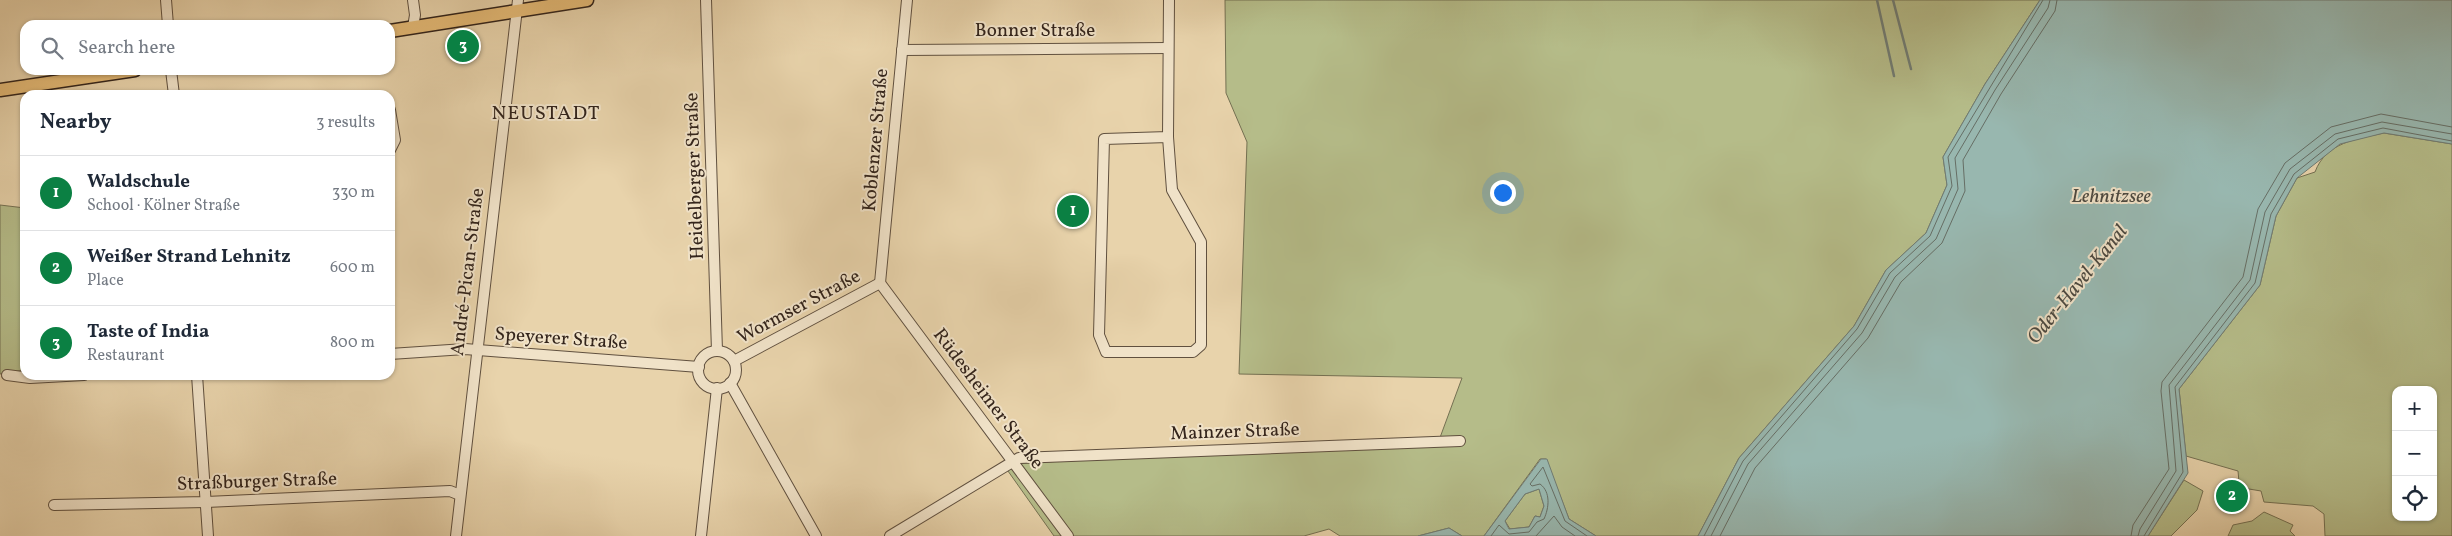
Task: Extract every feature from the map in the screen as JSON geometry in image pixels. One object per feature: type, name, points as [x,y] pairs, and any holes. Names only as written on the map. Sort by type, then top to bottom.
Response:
[{"type":"main road","points":[[395,30],[517,6],[587,0]]},
{"type":"main road","points":[[0,90],[101,75]]},
{"type":"street","points":[[166,0],[168,20]]},
{"type":"street","points":[[413,27],[415,15],[414,0]]},
{"type":"street","name":"Heidelberger Straße","points":[[706,0],[717,351]]},
{"type":"street","name":"Koblenzer Straße","points":[[880,283],[907,0]]},
{"type":"street","points":[[1168,137],[1104,139],[1100,335],[1106,352],[1193,352],[1201,345],[1201,242],[1172,190],[1168,137],[1170,0]]},
{"type":"street","name":"André-Pican-Straße","points":[[456,536],[517,6]]},
{"type":"street","name":"Bonner Straße","points":[[902,50],[1168,48]]},
{"type":"street","points":[[172,75],[174,90]]},
{"type":"street","name":"Wormser Straße","points":[[734,361],[880,283]]},
{"type":"street","name":"Rüdesheimer Straße","points":[[880,283],[1068,536]]},
{"type":"street","name":"Speyerer Straße","points":[[395,354],[476,350],[699,367]]},
{"type":"street","points":[[717,351],[726,353],[734,361],[736,373],[730,383],[717,388],[701,380],[699,367],[703,357],[717,351]]},
{"type":"street","points":[[7,375],[20,377]]},
{"type":"street","points":[[197,380],[208,536]]},
{"type":"street","points":[[730,383],[816,536]]},
{"type":"street","points":[[701,536],[717,388]]},
{"type":"street","name":"Mainzer Straße","points":[[1013,460],[1019,458],[1460,441]]},
{"type":"street","points":[[890,536],[1013,460]]},
{"type":"street","name":"Straßburger Straße","points":[[54,505],[206,502],[450,491],[460,496]]},
{"type":"green space","points":[[1225,0],[2040,0],[1985,84],[1943,157],[1947,185],[1926,233],[1886,270],[1854,326],[1739,458],[1698,536],[1596,536],[1569,519],[1546,459],[1540,459],[1484,536],[1462,536],[1449,528],[1418,536],[1340,536],[1329,529],[1304,536],[1054,536],[1003,464],[1438,443],[1462,378],[1239,374],[1247,142],[1226,93]]},
{"type":"green space","points":[[2384,133],[2452,144],[2452,536],[2325,536],[2324,514],[2313,506],[2264,502],[2261,491],[2249,489],[2239,482],[2238,471],[2186,456],[2179,389],[2260,285],[2276,216],[2297,178],[2315,172],[2327,154],[2353,140]]},
{"type":"green space","points":[[0,205],[20,207],[20,371],[0,374]]},
{"type":"green space","points":[[2184,480],[2203,491],[2197,510],[2171,536],[2148,536]]},
{"type":"green space","points":[[1539,489],[1544,506],[1540,517],[1535,516],[1529,527],[1510,529],[1505,521],[1525,494]]},
{"type":"green space","points":[[2264,512],[2293,525],[2290,531],[2295,536],[2228,536],[2233,525],[2252,521]]},
{"type":"water","name":"Lehnitzsee","points":[[2040,0],[2452,0],[2452,144],[2384,133],[2340,144],[2297,178],[2276,216],[2260,285],[2179,389],[2188,473],[2148,536],[1698,536],[1739,458],[1854,326],[1886,270],[1926,233],[1947,185],[1943,157],[1985,84]]},
{"type":"water","points":[[1541,459],[1547,459],[1569,519],[1596,536],[1484,536]],"holes":[[[1539,489],[1544,506],[1540,517],[1535,516],[1529,527],[1509,529],[1505,521],[1525,494]]]},
{"type":"water","points":[[1449,528],[1462,536],[1418,536]]},
{"type":"waterway","points":[[1877,0],[1894,76]]},
{"type":"waterway","points":[[1893,0],[1911,69]]},
{"type":"place","name":"Taste of India","points":[[463,46]]},
{"type":"place","name":"Waldschule","points":[[1073,211]]},
{"type":"place","name":"Weißer Strand Lehnitz","points":[[2232,496]]},
{"type":"district","name":"NEUSTADT","points":[[546,114]]},
{"type":"water label","name":"Oder-Havel-Kanal","points":[[2078,285]]}]
